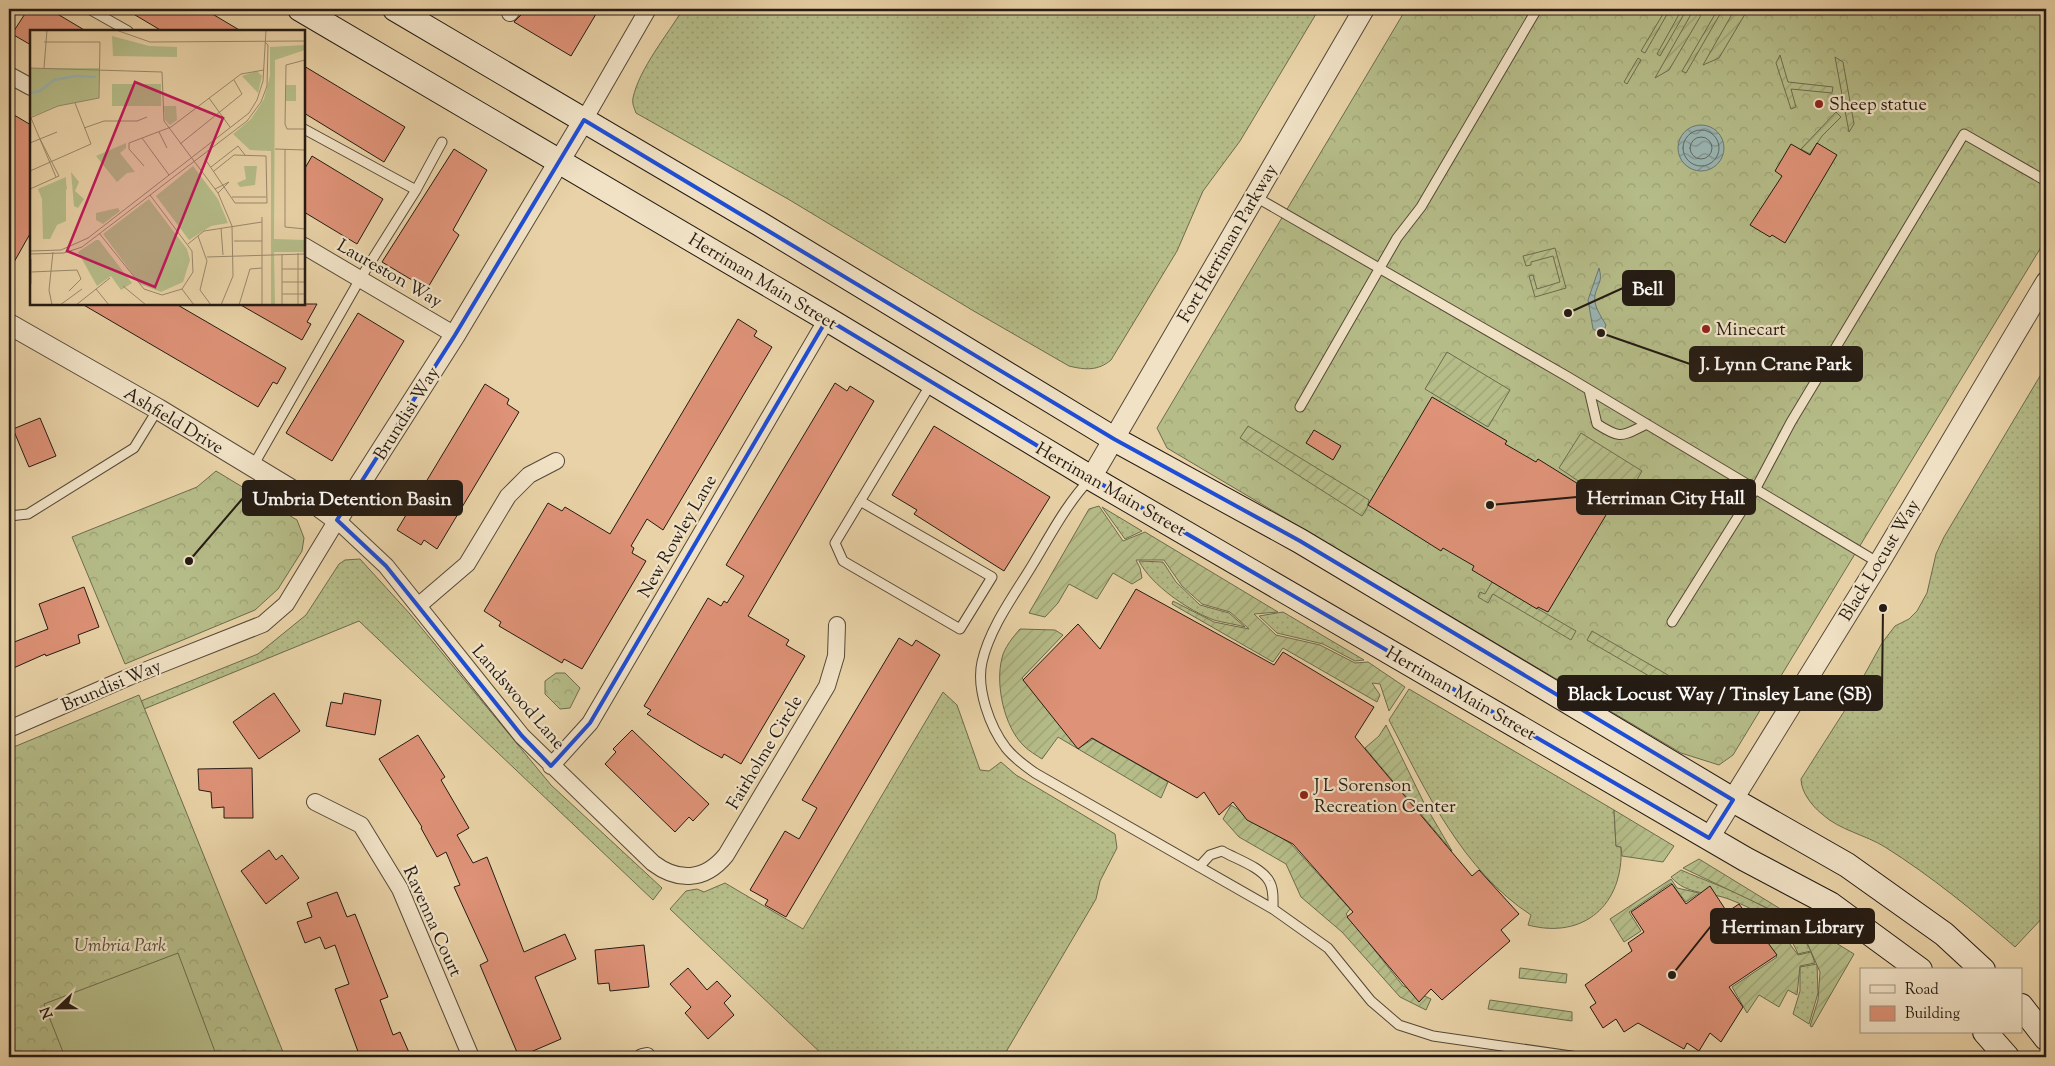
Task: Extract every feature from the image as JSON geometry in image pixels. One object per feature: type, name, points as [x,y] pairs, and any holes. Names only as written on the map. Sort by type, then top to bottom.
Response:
[{"type":"main road","name":"Herriman Main Street","points":[[300,9],[827,319],[1091,478],[1709,838],[1830,904],[1917,968]]},
{"type":"main road","points":[[395,9],[760,224],[1114,439],[1300,541],[1733,800],[1847,865],[1944,934],[1981,968]]},
{"type":"main road","points":[[2022,1007],[2046,1038]]},
{"type":"main road","points":[[1987,1034],[2007,1057]]},
{"type":"street","name":"Brundisi Way","points":[[9,728],[129,677],[263,624],[286,604],[337,520],[456,335],[560,162],[648,9]]},
{"type":"street","name":"Fort Herriman Parkway","points":[[1091,478],[1364,9]]},
{"type":"street","points":[[9,74],[30,86]]},
{"type":"street","name":"Laureston Way","points":[[305,247],[456,335]]},
{"type":"street","name":"Black Locust Way","points":[[1709,838],[1879,563],[2046,282]]},
{"type":"street","name":"New Rowley Lane","points":[[551,766],[590,723],[827,319]]},
{"type":"street","name":"Ashfield Drive","points":[[9,324],[158,410],[337,520]]},
{"type":"street","points":[[418,606],[466,564],[508,496],[529,475],[556,461]]},
{"type":"street","name":"Landswood Lane","points":[[337,520],[386,566],[522,736],[551,766],[653,863],[671,875],[688,876]]},
{"type":"street","name":"Fairholme Circle","points":[[688,876],[712,868],[726,855],[822,695],[836,656],[836,625]]},
{"type":"street","name":"Ravenna Court","points":[[315,802],[361,825],[400,889],[471,1057]]},
{"type":"lane","points":[[89,9],[126,30]]},
{"type":"lane","points":[[1300,407],[1397,238],[1421,207],[1537,9]]},
{"type":"lane","points":[[305,130],[416,190]]},
{"type":"lane","points":[[1672,622],[1756,488],[1790,422],[1964,134],[2046,182]]},
{"type":"lane","points":[[253,467],[360,279],[416,190],[442,142]]},
{"type":"lane","points":[[1254,196],[1756,488],[1879,563]]},
{"type":"lane","points":[[860,501],[992,577],[960,629],[842,561],[835,542],[932,382]]},
{"type":"lane","points":[[1589,390],[1597,424],[1614,435],[1622,435],[1647,424]]},
{"type":"lane","points":[[9,516],[28,514],[134,448],[158,410]]},
{"type":"lane","points":[[1091,478],[1075,495],[992,634],[982,663],[982,685],[986,709],[994,728],[1007,749],[1035,773],[1273,909],[1328,948],[1371,1001],[1399,1025],[1434,1036],[1578,1057]]},
{"type":"lane","points":[[1199,867],[1210,855],[1222,851],[1262,874],[1269,881],[1273,890],[1273,909]]},
{"type":"highlighted area","points":[[584,120],[1114,439],[1300,541],[1733,800],[1709,838],[1091,478],[827,319],[590,723],[551,766],[522,736],[386,566],[337,520],[455,335]]},
{"type":"green space","points":[[683,9],[1319,9],[1240,141],[1203,191],[1177,251],[1111,360],[1096,368],[1086,369],[1069,366],[788,199],[636,113],[633,98],[641,75]]},
{"type":"green space","points":[[1406,9],[2046,9],[2046,239],[1733,755],[1719,765],[1681,753],[1167,448],[1157,428]]},
{"type":"green space","points":[[1666,9],[1670,9],[1645,53],[1641,51]]},
{"type":"green space","points":[[1682,9],[1687,9],[1660,56],[1657,54]]},
{"type":"green space","points":[[1694,9],[1702,9],[1700,17],[1669,70],[1655,78]]},
{"type":"green space","points":[[1718,9],[1723,9],[1686,73],[1682,71]]},
{"type":"green space","points":[[1735,9],[1748,9],[1719,58],[1703,65]]},
{"type":"green space","points":[[1780,55],[1788,82],[1833,87],[1832,93],[1791,89],[1796,107],[1791,109],[1776,63]]},
{"type":"green space","points":[[1835,57],[1843,62],[1854,124],[1849,132]]},
{"type":"green space","points":[[1638,58],[1641,60],[1627,84],[1624,82]]},
{"type":"green space","points":[[1836,112],[1841,117],[1822,136],[1810,154],[1801,149]]},
{"type":"green space","points":[[1555,248],[1566,288],[1535,297],[1529,276],[1533,275],[1537,289],[1560,282],[1553,256],[1531,262],[1531,265],[1526,266],[1523,256]]},
{"type":"green space","points":[[1447,352],[1510,390],[1488,427],[1425,389]]},
{"type":"green space","points":[[2046,366],[2046,914],[2015,947],[1952,894],[1902,858],[1878,843],[1829,820],[1811,803],[1803,789],[1801,779],[1845,710],[1882,643],[1895,626],[1909,619],[1917,611],[1927,593],[1936,554],[1944,537]]},
{"type":"green space","points":[[1248,426],[1369,500],[1362,516],[1240,438]]},
{"type":"green space","points":[[1581,433],[1642,471],[1620,509],[1559,468]]},
{"type":"green space","points":[[216,471],[297,520],[304,538],[302,551],[278,589],[255,610],[125,664],[72,537],[197,487]]},
{"type":"green space","points":[[1099,506],[1123,541],[1145,532],[1278,612],[1254,614],[1276,635],[1320,645],[1355,663],[1368,662],[1405,687],[1389,711],[1380,684],[1372,683],[1380,695],[1377,702],[1283,648],[1273,662],[1172,604],[1173,601],[1214,622],[1249,629],[1230,612],[1202,604],[1182,586],[1164,560],[1136,560],[1142,578],[1132,584],[1113,573],[1097,599],[1069,584],[1058,603],[1045,617],[1029,613],[1089,509]]},
{"type":"green space","points":[[1102,507],[1142,531],[1125,539]]},
{"type":"green space","points":[[360,559],[410,614],[551,785],[662,888],[653,900],[359,621],[144,709],[141,701],[258,654],[306,615],[339,564],[345,560]]},
{"type":"green space","points":[[1139,561],[1163,562],[1176,582],[1200,605],[1229,613],[1245,627],[1214,620],[1182,604],[1152,579]]},
{"type":"green space","points":[[1492,582],[1576,631],[1571,640],[1493,594],[1488,603],[1478,597],[1480,592],[1485,594]]},
{"type":"green space","points":[[1283,612],[1364,660],[1355,661],[1323,644],[1277,633],[1259,616]]},
{"type":"green space","points":[[1020,629],[1055,630],[1063,635],[1022,678],[1079,748],[1093,739],[1168,782],[1161,798],[1058,737],[1042,759],[1026,748],[1017,738],[1006,717],[1003,705],[1000,668],[1003,654]]},
{"type":"green space","points":[[1592,631],[1680,682],[1675,691],[1587,640]]},
{"type":"green space","points":[[556,673],[565,673],[580,688],[570,708],[560,709],[545,694],[545,681]]},
{"type":"green space","points":[[1409,689],[1614,810],[1616,846],[1621,847],[1620,867],[1616,885],[1608,901],[1597,913],[1583,922],[1567,927],[1548,928],[1528,925],[1531,915],[1507,897],[1485,876],[1448,827],[1432,801],[1389,720]]},
{"type":"green space","points":[[943,692],[957,705],[980,770],[989,771],[1001,762],[1016,775],[1115,834],[1117,848],[1100,881],[1096,899],[1003,1057],[825,1057],[670,909],[686,891],[697,889],[704,892],[725,883],[803,929]]},
{"type":"green space","name":"Umbria Park","points":[[139,695],[285,1057],[14,1057],[9,1046],[9,749]]},
{"type":"green space","points":[[1386,725],[1425,805],[1452,851],[1365,748],[1379,736]]},
{"type":"green space","points":[[1231,805],[1291,844],[1350,909],[1346,914],[1403,986],[1431,999],[1426,1010],[1400,997],[1342,932],[1301,897],[1286,864],[1239,837],[1223,819]]},
{"type":"green space","points":[[1614,810],[1674,846],[1663,862],[1622,856],[1621,847],[1616,846]]},
{"type":"green space","points":[[1699,859],[1854,954],[1812,1027],[1810,1026],[1818,1000],[1820,972],[1805,938],[1784,916],[1683,868]]},
{"type":"green space","points":[[1681,870],[1735,892],[1771,911],[1787,922],[1801,936],[1811,951],[1798,954],[1787,936],[1761,914],[1723,897],[1691,890],[1677,883],[1671,877]]},
{"type":"green space","points":[[1671,879],[1677,888],[1699,893],[1686,902],[1671,883],[1629,912],[1641,931],[1624,942],[1610,919]]},
{"type":"green space","points":[[1760,918],[1778,928],[1798,955],[1811,952],[1815,963],[1800,966],[1797,995],[1788,990],[1779,1007],[1759,995],[1747,1013],[1732,987],[1777,957],[1754,922]]},
{"type":"green space","points":[[178,953],[217,1057],[65,1057],[44,1004]]},
{"type":"green space","points":[[1817,964],[1818,993],[1809,1024],[1793,1014],[1800,991],[1800,967]]},
{"type":"green space","points":[[1520,968],[1567,974],[1566,983],[1519,978]]},
{"type":"green space","points":[[1490,1000],[1572,1012],[1572,1021],[1488,1009]]},
{"type":"water","points":[[1701,125],[1714,129],[1720,135],[1724,148],[1720,161],[1714,167],[1701,171],[1688,167],[1682,161],[1678,148],[1682,135],[1688,129]]},
{"type":"water","points":[[1599,268],[1600,279],[1595,295],[1595,303],[1606,325],[1603,334],[1593,329],[1588,300]]},
{"type":"building","points":[[28,9],[49,9],[84,30],[30,30],[30,44],[12,34]]},
{"type":"building","points":[[125,9],[204,9],[239,30],[160,30]]},
{"type":"building","points":[[523,9],[599,9],[571,56],[514,22],[521,15]]},
{"type":"building","points":[[305,67],[405,127],[384,162],[305,114]]},
{"type":"building","points":[[9,112],[30,124],[30,234],[9,271]]},
{"type":"building","points":[[1817,143],[1837,155],[1785,243],[1772,235],[1770,237],[1750,225],[1782,176],[1775,171],[1791,144],[1810,155]]},
{"type":"building","points":[[454,149],[487,170],[453,230],[459,235],[427,289],[382,262]]},
{"type":"building","points":[[312,156],[383,199],[357,244],[305,213],[305,168]]},
{"type":"building","points":[[317,304],[307,322],[311,324],[302,340],[241,305]]},
{"type":"building","points":[[84,305],[178,305],[286,368],[277,384],[273,382],[258,407]]},
{"type":"building","points":[[358,313],[404,341],[332,461],[286,433]]},
{"type":"building","points":[[738,319],[757,331],[754,336],[772,347],[663,530],[647,519],[631,546],[634,548],[632,553],[646,561],[582,669],[564,659],[562,663],[499,626],[501,622],[484,611],[548,503],[562,511],[565,507],[610,534]]},
{"type":"building","points":[[835,383],[847,391],[850,386],[874,401],[748,616],[789,640],[786,645],[805,656],[741,764],[724,754],[722,758],[702,747],[647,714],[651,710],[644,706],[708,598],[721,606],[724,601],[727,603],[744,576],[726,565]]},
{"type":"building","points":[[485,384],[509,399],[507,404],[519,412],[437,549],[424,540],[421,545],[397,530]]},
{"type":"building","points":[[1432,397],[1507,441],[1505,444],[1536,462],[1538,459],[1612,505],[1548,612],[1538,607],[1537,609],[1472,570],[1474,566],[1443,548],[1441,551],[1368,505]]},
{"type":"building","points":[[40,418],[56,456],[29,467],[13,429]]},
{"type":"building","points":[[934,426],[1050,497],[1004,571],[914,514],[917,510],[892,495]]},
{"type":"building","points":[[1314,430],[1341,446],[1333,460],[1306,443]]},
{"type":"building","points":[[84,587],[99,627],[78,635],[80,643],[46,656],[45,654],[9,670],[9,644],[48,629],[39,604]]},
{"type":"building","name":"J L Sorenson Recreation Center","points":[[1136,589],[1274,665],[1283,652],[1374,707],[1355,737],[1472,876],[1479,870],[1519,914],[1501,930],[1510,941],[1442,1000],[1431,989],[1419,1002],[1347,917],[1353,912],[1293,844],[1247,820],[1233,802],[1219,815],[1204,792],[1197,798],[1092,738],[1078,749],[1023,680],[1078,624],[1100,649]]},
{"type":"building","points":[[899,638],[912,646],[916,640],[940,655],[786,917],[765,905],[768,900],[750,890],[785,831],[799,839],[817,808],[802,800]]},
{"type":"building","points":[[274,693],[300,731],[259,759],[233,722]]},
{"type":"building","points":[[344,693],[381,700],[375,735],[326,726],[331,702],[342,704]]},
{"type":"building","points":[[632,730],[709,804],[693,821],[689,817],[675,832],[605,764],[616,752],[613,749]]},
{"type":"building","points":[[418,735],[445,777],[441,780],[469,828],[457,835],[473,863],[487,857],[524,952],[565,934],[576,959],[535,977],[561,1039],[519,1057],[480,965],[488,961],[454,887],[460,885],[446,852],[437,857],[422,827],[379,759]]},
{"type":"building","points":[[252,768],[253,818],[224,818],[224,807],[212,808],[211,792],[199,790],[198,769]]},
{"type":"building","points":[[269,850],[276,860],[282,855],[299,878],[266,904],[241,871]]},
{"type":"building","points":[[1672,884],[1686,904],[1710,886],[1727,912],[1739,904],[1777,955],[1729,987],[1743,1007],[1721,1042],[1710,1033],[1699,1051],[1687,1043],[1684,1049],[1638,1023],[1624,1032],[1616,1019],[1603,1028],[1590,1007],[1596,1003],[1585,985],[1632,951],[1628,943],[1644,932],[1631,912]]},
{"type":"building","points":[[337,892],[347,917],[355,914],[388,997],[380,1000],[393,1035],[400,1032],[411,1057],[360,1057],[335,989],[349,984],[335,945],[325,949],[320,937],[305,943],[297,922],[312,917],[307,903]]},
{"type":"building","points":[[644,945],[649,987],[610,991],[609,983],[598,984],[595,950]]},
{"type":"building","points":[[688,968],[707,990],[717,981],[731,996],[724,1003],[734,1015],[708,1039],[685,1013],[691,1007],[670,984]]},
{"type":"place","name":"Sheep statue","points":[[1819,104]]},
{"type":"place","name":"Bell","points":[[1568,313]]},
{"type":"place","name":"Minecart","points":[[1706,329]]},
{"type":"place","name":"J. Lynn Crane Park","points":[[1601,333]]},
{"type":"place","name":"Herriman City Hall","points":[[1490,505]]},
{"type":"place","name":"Umbria Detention Basin","points":[[189,561]]},
{"type":"place","name":"Black Locust Way / Tinsley Lane (SB)","points":[[1883,608]]},
{"type":"place","name":"J L Sorenson Recreation Center","points":[[1304,795]]},
{"type":"place","name":"Herriman Library","points":[[1672,975]]}]
